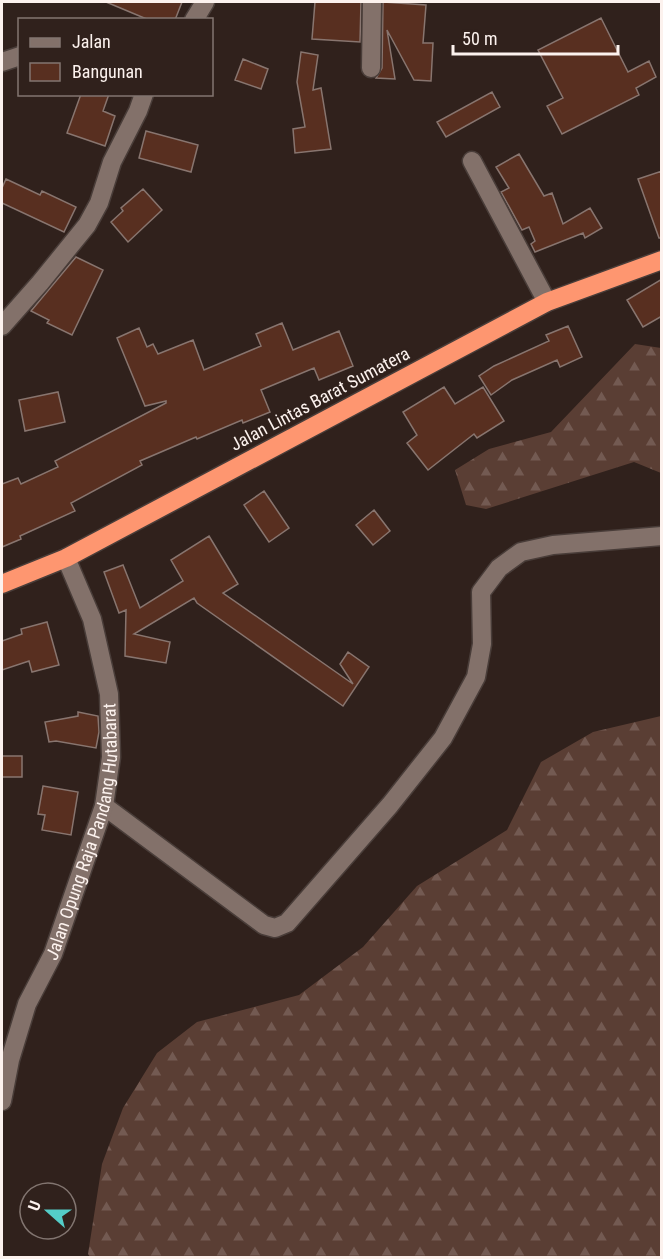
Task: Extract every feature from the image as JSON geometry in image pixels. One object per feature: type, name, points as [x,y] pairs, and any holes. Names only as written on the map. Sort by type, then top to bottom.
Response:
[{"type":"highway","name":"Jalan Lintas Barat Sumatera","points":[[2,584],[66,558],[547,302],[662,260]]},
{"type":"street","points":[[195,18],[205,2]]},
{"type":"street","points":[[371,68],[372,2]]},
{"type":"street","points":[[2,62],[18,57]]},
{"type":"street","points":[[2,326],[87,225],[99,203],[112,162],[143,96]]},
{"type":"street","points":[[472,161],[547,302]]},
{"type":"street","points":[[104,806],[264,925],[275,928],[287,923],[390,805],[443,738],[476,676],[482,644],[481,592],[499,568],[521,552],[553,545],[662,536]]},
{"type":"street","name":"Jalan Opung Raja Pandang Hutabarat","points":[[2,1101],[6,1058],[27,1004],[54,954],[104,806],[111,757],[109,694],[92,619],[66,558]]},
{"type":"green space","points":[[635,344],[661,348],[661,473],[634,462],[486,509],[466,505],[455,470],[489,449],[551,432]]},
{"type":"green space","points":[[661,716],[661,1257],[90,1257],[88,1254],[102,1164],[123,1108],[157,1053],[197,1022],[299,995],[363,947],[417,886],[507,830],[541,762],[593,732]]},
{"type":"building","points":[[106,2],[182,2],[176,18],[144,18]]},
{"type":"building","points":[[315,2],[361,2],[360,42],[312,39]]},
{"type":"building","points":[[383,2],[426,5],[423,43],[433,43],[431,81],[414,80],[387,30],[395,79],[376,78],[382,68]]},
{"type":"building","points":[[601,18],[628,72],[649,61],[656,77],[636,88],[639,95],[562,134],[547,106],[563,98],[538,50]]},
{"type":"building","points":[[301,52],[318,55],[313,90],[321,88],[331,149],[295,153],[293,129],[305,127],[297,82]]},
{"type":"building","points":[[243,59],[268,69],[261,89],[235,80]]},
{"type":"building","points":[[492,92],[500,107],[446,137],[437,122]]},
{"type":"building","points":[[80,96],[108,96],[103,111],[115,116],[105,146],[67,133]]},
{"type":"building","points":[[146,131],[198,145],[191,172],[139,158]]},
{"type":"building","points":[[519,154],[544,196],[552,193],[563,224],[590,208],[602,228],[585,238],[583,233],[535,252],[531,244],[535,241],[529,227],[522,230],[501,192],[509,188],[496,167]]},
{"type":"building","points":[[662,171],[662,238],[659,238],[638,179]]},
{"type":"building","points":[[6,179],[40,195],[42,191],[76,207],[64,232],[2,203],[2,188]]},
{"type":"building","points":[[143,189],[162,210],[128,242],[111,222],[123,211],[121,208]]},
{"type":"building","points":[[76,257],[103,270],[72,335],[47,323],[49,320],[31,311]]},
{"type":"building","points":[[662,279],[662,316],[643,327],[627,300]]},
{"type":"building","points":[[282,323],[293,350],[339,331],[353,366],[319,380],[314,368],[261,390],[270,412],[243,423],[242,420],[197,439],[196,437],[140,461],[142,465],[71,503],[75,511],[20,536],[21,539],[2,547],[2,484],[18,478],[21,484],[58,467],[55,461],[166,403],[166,401],[145,406],[117,338],[139,328],[147,347],[153,344],[158,354],[193,340],[204,370],[261,346],[256,334]]},
{"type":"building","points":[[568,326],[582,357],[560,367],[557,360],[512,380],[491,395],[479,376],[494,366],[549,341],[546,335]]},
{"type":"building","points":[[444,387],[455,404],[483,387],[504,421],[477,438],[474,434],[428,470],[407,443],[417,435],[403,412]]},
{"type":"building","points":[[58,392],[65,422],[25,431],[19,400]]},
{"type":"building","points":[[264,491],[289,528],[269,542],[244,505]]},
{"type":"building","points":[[374,510],[390,531],[373,545],[356,525]]},
{"type":"building","points":[[209,536],[238,584],[223,593],[353,684],[340,664],[348,652],[369,667],[343,706],[197,603],[194,598],[134,634],[170,642],[166,663],[125,656],[126,610],[119,613],[104,572],[123,565],[140,608],[183,581],[171,560]]},
{"type":"building","points":[[47,622],[59,665],[32,672],[29,661],[2,670],[2,641],[22,634],[21,629]]},
{"type":"building","points":[[78,712],[98,716],[99,732],[96,748],[56,741],[49,742],[45,722],[78,716]]},
{"type":"building","points":[[2,756],[22,756],[22,777],[2,777]]},
{"type":"building","points":[[43,786],[78,792],[71,835],[42,830],[45,815],[38,814]]}]
